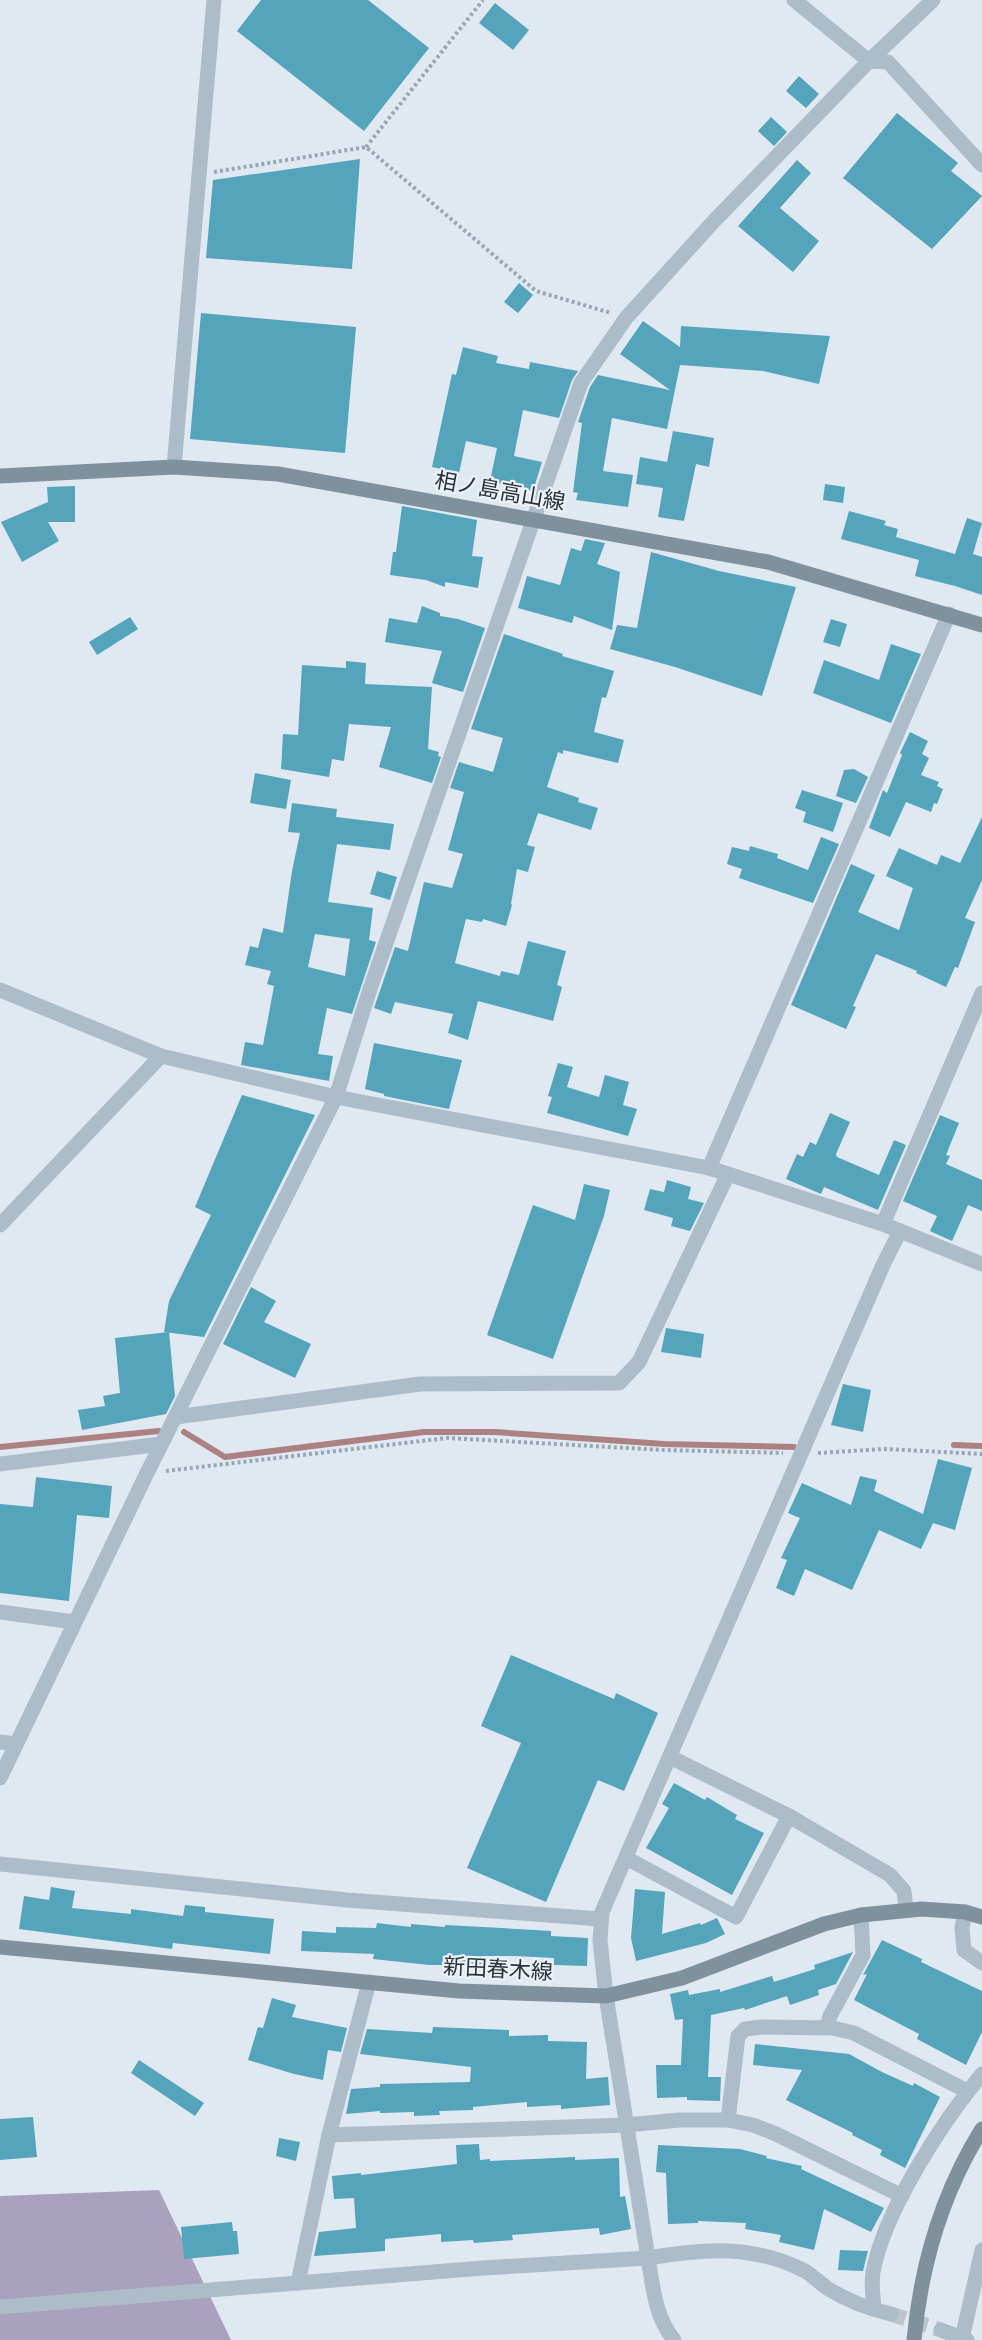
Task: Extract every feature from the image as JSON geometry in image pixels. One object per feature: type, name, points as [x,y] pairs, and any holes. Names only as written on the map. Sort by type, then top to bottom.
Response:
[{"type":"main road","name":"相ノ島高山線","points":[[0,476],[174,467],[278,474],[768,562],[982,625]]},
{"type":"main road","name":"新田春木線","points":[[0,1947],[459,1991],[606,1996],[682,1978],[825,1924],[861,1915],[906,1909],[965,1912],[982,1917]]},
{"type":"main road","points":[[914,2340],[918,2294],[939,2216],[982,2129]]},
{"type":"street","points":[[174,467],[214,0]]},
{"type":"street","points":[[794,0],[869,61],[888,62],[982,165]]},
{"type":"street","points":[[0,1778],[161,1444],[336,1097],[369,992],[581,383],[626,318],[869,61],[933,0]]},
{"type":"street","points":[[709,1168],[949,614]]},
{"type":"street","points":[[0,990],[160,1056],[336,1097],[709,1168],[883,1224],[982,1263]]},
{"type":"street","points":[[883,1224],[982,993]]},
{"type":"street","points":[[0,1225],[160,1056]]},
{"type":"street","points":[[176,1417],[420,1384],[619,1383],[639,1362],[728,1174]]},
{"type":"street","points":[[674,2340],[664,2328],[655,2298],[606,1996],[600,1919],[900,1231]]},
{"type":"street","points":[[0,1464],[161,1444]]},
{"type":"street","points":[[0,1612],[74,1622]]},
{"type":"street","points":[[0,1742],[16,1744]]},
{"type":"street","points":[[670,1757],[789,1816],[890,1875],[904,1891],[906,1909]]},
{"type":"street","points":[[626,1858],[736,1917],[789,1816]]},
{"type":"street","points":[[0,1864],[347,1900],[600,1919]]},
{"type":"street","points":[[965,1912],[962,1929],[964,1950],[982,1963]]},
{"type":"street","points":[[827,2027],[830,2016],[864,1954],[861,1915]]},
{"type":"street","points":[[298,2283],[329,2135],[369,1982]]},
{"type":"street","points":[[728,2121],[735,2049],[738,2036],[745,2029],[827,2027],[854,2033],[967,2091]]},
{"type":"street","points":[[874,2309],[872,2274],[885,2231],[902,2196],[967,2091],[982,2073]]},
{"type":"street","points":[[329,2135],[627,2125],[679,2120],[728,2121],[753,2125],[776,2134],[902,2196]]},
{"type":"street","points":[[0,2307],[483,2268],[648,2258],[723,2249],[752,2253],[806,2272],[828,2288],[874,2309],[891,2314]]},
{"type":"street","points":[[941,2330],[965,2339],[982,2250]]},
{"type":"path","points":[[200,174],[366,147],[483,0]]},
{"type":"path","points":[[366,147],[536,291],[626,318]]},
{"type":"path","points":[[147,1473],[447,1438],[664,1450],[801,1454],[884,1449],[982,1454]]},
{"type":"shaded area","points":[[159,2190],[231,2340],[0,2340],[0,2196]]},
{"type":"building","points":[[261,0],[368,0],[429,48],[364,131],[237,31]]},
{"type":"building","points":[[495,3],[529,30],[513,50],[479,23]]},
{"type":"building","points":[[799,76],[819,94],[806,108],[786,91]]},
{"type":"building","points":[[897,113],[958,163],[951,171],[982,196],[932,249],[843,178]]},
{"type":"building","points":[[771,117],[787,132],[774,146],[758,131]]},
{"type":"building","points":[[360,159],[352,269],[206,258],[213,180]]},
{"type":"building","points":[[797,160],[811,173],[780,208],[819,241],[793,272],[738,226]]},
{"type":"building","points":[[519,283],[533,295],[518,313],[504,302]]},
{"type":"building","points":[[201,313],[356,327],[345,453],[190,439]]},
{"type":"building","points":[[643,321],[680,347],[681,326],[830,336],[819,384],[763,371],[680,365],[667,429],[612,418],[603,471],[633,475],[628,507],[576,500],[578,493],[573,492],[582,423],[578,422],[590,387],[598,375],[670,390],[620,354]]},
{"type":"building","points":[[463,347],[498,356],[496,363],[529,369],[530,362],[578,371],[572,380],[559,418],[523,410],[514,456],[542,462],[533,491],[490,481],[497,448],[466,441],[459,473],[432,467],[452,374],[456,375]]},
{"type":"building","points":[[673,431],[714,438],[709,467],[696,464],[684,521],[658,517],[663,488],[636,484],[640,457],[667,462]]},
{"type":"building","points":[[825,484],[845,487],[843,503],[823,500]]},
{"type":"building","points":[[75,486],[75,522],[48,522],[59,541],[22,562],[1,522],[48,502],[47,487]]},
{"type":"building","points":[[402,506],[477,520],[472,556],[483,557],[478,588],[445,582],[445,587],[426,580],[390,575],[393,552],[396,552]]},
{"type":"building","points":[[849,511],[886,521],[884,525],[898,529],[896,537],[955,554],[967,518],[982,523],[973,554],[982,557],[982,595],[915,576],[919,560],[841,539]]},
{"type":"building","points":[[585,539],[605,543],[597,564],[620,572],[612,630],[574,616],[572,623],[518,608],[527,576],[560,585],[571,548],[581,551]]},
{"type":"building","points":[[651,552],[719,571],[796,587],[762,696],[675,667],[610,649],[617,625],[637,628]]},
{"type":"building","points":[[422,606],[440,613],[440,616],[485,628],[463,692],[432,683],[442,651],[385,642],[389,618],[417,623]]},
{"type":"building","points":[[130,617],[138,629],[97,655],[89,642]]},
{"type":"building","points":[[831,619],[847,624],[840,647],[823,642]]},
{"type":"building","points":[[504,634],[563,654],[562,656],[614,671],[606,698],[602,697],[594,732],[624,740],[618,763],[563,750],[563,754],[558,752],[547,787],[579,798],[578,802],[598,808],[591,830],[538,813],[527,845],[535,847],[528,872],[517,869],[512,905],[506,926],[483,919],[482,922],[466,919],[455,963],[500,976],[501,971],[519,975],[528,941],[566,951],[557,985],[562,987],[553,1021],[478,1001],[468,1040],[448,1033],[453,1014],[395,1002],[391,1014],[374,1008],[395,947],[408,951],[424,882],[452,888],[463,854],[448,850],[464,792],[450,788],[459,762],[493,772],[503,738],[471,729]]},
{"type":"building","points":[[891,644],[921,654],[891,723],[813,693],[824,660],[879,680]]},
{"type":"building","points":[[346,661],[366,663],[365,684],[432,687],[428,749],[439,752],[438,756],[441,757],[432,783],[379,767],[391,727],[349,724],[344,761],[332,759],[329,777],[281,769],[283,734],[298,735],[302,665],[346,668]]},
{"type":"building","points":[[910,732],[928,741],[922,754],[929,758],[921,775],[939,782],[937,786],[943,789],[931,812],[906,802],[890,837],[869,828],[883,790],[887,793],[902,755],[900,753]]},
{"type":"building","points":[[854,769],[868,777],[856,803],[836,796],[844,770]]},
{"type":"building","points":[[255,773],[291,780],[286,809],[250,803]]},
{"type":"building","points":[[802,790],[843,803],[833,832],[803,822],[806,812],[795,808]]},
{"type":"building","points":[[292,803],[337,809],[336,817],[394,824],[390,850],[337,844],[328,902],[373,908],[369,940],[376,942],[352,1014],[327,1008],[318,1054],[333,1056],[329,1081],[241,1065],[245,1042],[263,1045],[274,986],[267,984],[271,971],[245,965],[250,946],[258,948],[263,928],[283,933],[300,833],[288,832]],"holes":[[[315,934],[350,939],[345,976],[308,967]]]},
{"type":"building","points":[[982,817],[982,880],[965,918],[975,922],[958,968],[955,967],[946,987],[916,973],[917,971],[876,954],[853,1006],[856,1007],[846,1029],[791,1005],[851,864],[875,875],[858,912],[899,930],[913,888],[886,876],[899,848],[937,865],[941,855],[960,863]]},
{"type":"building","points":[[821,837],[839,844],[813,903],[739,878],[742,869],[727,864],[732,847],[749,851],[750,846],[778,854],[777,858],[808,870]]},
{"type":"building","points":[[377,871],[397,877],[390,900],[370,894]]},
{"type":"building","points":[[374,1043],[462,1060],[449,1109],[384,1096],[384,1094],[365,1089]]},
{"type":"building","points":[[558,1063],[573,1067],[567,1087],[599,1097],[605,1075],[629,1082],[623,1105],[637,1109],[628,1136],[547,1113],[552,1097],[548,1096]]},
{"type":"building","points":[[242,1095],[315,1115],[204,1337],[164,1332],[169,1301],[211,1215],[195,1207]]},
{"type":"building","points":[[830,1113],[850,1122],[836,1154],[837,1157],[879,1175],[894,1140],[906,1145],[878,1210],[824,1187],[821,1194],[786,1179],[797,1154],[803,1157],[810,1142],[816,1145]]},
{"type":"building","points":[[940,1115],[959,1123],[946,1155],[950,1156],[946,1164],[982,1180],[982,1211],[968,1205],[952,1241],[930,1231],[937,1216],[903,1201]]},
{"type":"building","points":[[667,1180],[691,1187],[688,1199],[704,1203],[690,1231],[671,1226],[673,1218],[644,1210],[650,1189],[664,1192]]},
{"type":"building","points":[[584,1184],[610,1190],[604,1216],[553,1359],[487,1335],[533,1205],[575,1220]]},
{"type":"building","points":[[251,1287],[276,1301],[264,1322],[311,1344],[295,1378],[223,1344]]},
{"type":"building","points":[[666,1328],[704,1334],[701,1358],[661,1352]]},
{"type":"building","points":[[169,1332],[175,1396],[166,1414],[82,1430],[78,1410],[105,1406],[103,1396],[120,1393],[115,1338]]},
{"type":"building","points":[[843,1384],[871,1390],[863,1432],[831,1425]]},
{"type":"building","points":[[938,1459],[972,1468],[955,1530],[933,1523],[921,1549],[879,1530],[852,1590],[805,1569],[794,1596],[776,1588],[787,1560],[781,1558],[800,1518],[788,1513],[802,1483],[851,1505],[860,1476],[877,1480],[874,1491],[923,1514]]},
{"type":"building","points":[[36,1477],[112,1486],[109,1518],[77,1515],[69,1601],[0,1593],[0,1504],[33,1507]]},
{"type":"building","points":[[511,1655],[614,1699],[616,1693],[658,1713],[624,1791],[598,1780],[546,1902],[467,1868],[521,1743],[481,1726]]},
{"type":"building","points":[[674,1783],[705,1800],[707,1797],[737,1815],[735,1819],[764,1833],[732,1895],[646,1848],[669,1808],[662,1804]]},
{"type":"building","points":[[51,1887],[75,1891],[72,1908],[131,1914],[131,1909],[183,1916],[185,1905],[205,1907],[205,1912],[274,1919],[270,1954],[173,1943],[172,1949],[19,1929],[24,1896],[49,1900]]},
{"type":"building","points":[[635,1889],[665,1892],[662,1934],[700,1923],[701,1925],[717,1918],[725,1934],[706,1943],[636,1961],[631,1938]]},
{"type":"building","points":[[377,1923],[411,1927],[411,1924],[551,1931],[551,1936],[588,1938],[587,1966],[554,1965],[554,1958],[515,1956],[482,1956],[482,1965],[429,1965],[373,1959],[374,1954],[301,1951],[302,1931],[336,1933],[336,1927],[376,1928]]},
{"type":"building","points":[[882,1940],[922,1959],[921,1962],[982,1991],[982,2032],[966,2065],[917,2039],[919,2034],[854,2000],[867,1974],[863,1975]]},
{"type":"building","points":[[853,1952],[836,1984],[818,1990],[819,1995],[790,2005],[787,1996],[745,2010],[744,2008],[711,2015],[708,2077],[721,2077],[720,2101],[687,2100],[687,2097],[657,2098],[656,2065],[681,2065],[683,2019],[675,2020],[670,1994],[688,1990],[689,1995],[720,1989],[720,1992],[772,1976],[774,1982],[815,1969],[814,1965]]},
{"type":"building","points":[[272,1998],[296,2005],[292,2017],[347,2028],[341,2052],[328,2050],[323,2080],[248,2060],[258,2027],[263,2028]]},
{"type":"building","points":[[433,2027],[509,2030],[509,2036],[548,2035],[548,2041],[587,2042],[586,2079],[608,2077],[610,2105],[561,2109],[561,2105],[527,2107],[527,2102],[473,2107],[473,2110],[439,2111],[440,2115],[414,2116],[414,2112],[380,2113],[380,2111],[346,2114],[351,2089],[380,2087],[380,2084],[470,2082],[471,2067],[360,2054],[367,2029],[432,2033]]},
{"type":"building","points":[[755,2044],[849,2054],[882,2072],[913,2086],[914,2083],[940,2097],[905,2168],[880,2155],[882,2150],[852,2135],[853,2133],[786,2100],[802,2070],[753,2065]]},
{"type":"building","points":[[139,2060],[204,2103],[195,2116],[131,2073]]},
{"type":"building","points":[[33,2117],[37,2157],[0,2160],[0,2119]]},
{"type":"building","points":[[279,2138],[300,2142],[296,2161],[276,2156]]},
{"type":"building","points":[[479,2144],[480,2160],[490,2159],[490,2161],[575,2157],[575,2160],[619,2158],[620,2197],[625,2196],[631,2229],[600,2235],[599,2228],[512,2235],[513,2240],[474,2243],[473,2240],[441,2242],[441,2234],[385,2239],[385,2251],[314,2256],[319,2232],[356,2228],[354,2198],[334,2199],[332,2176],[457,2164],[456,2145]]},
{"type":"building","points":[[658,2145],[740,2149],[767,2156],[766,2158],[802,2166],[801,2169],[884,2208],[871,2232],[824,2209],[814,2250],[779,2242],[781,2235],[745,2229],[746,2223],[698,2221],[698,2223],[668,2224],[666,2173],[656,2172]]},
{"type":"building","points":[[232,2222],[233,2231],[237,2231],[239,2254],[184,2259],[181,2227]]},
{"type":"building","points":[[840,2250],[868,2251],[863,2271],[838,2270]]},
{"type":"waterway","points":[[0,1447],[159,1431]]},
{"type":"waterway","points":[[184,1432],[225,1457],[424,1432],[495,1432],[664,1444],[794,1447]]},
{"type":"waterway","points":[[954,1445],[982,1446]]},
{"type":"tunnel","points":[[891,2314],[941,2330]]}]
